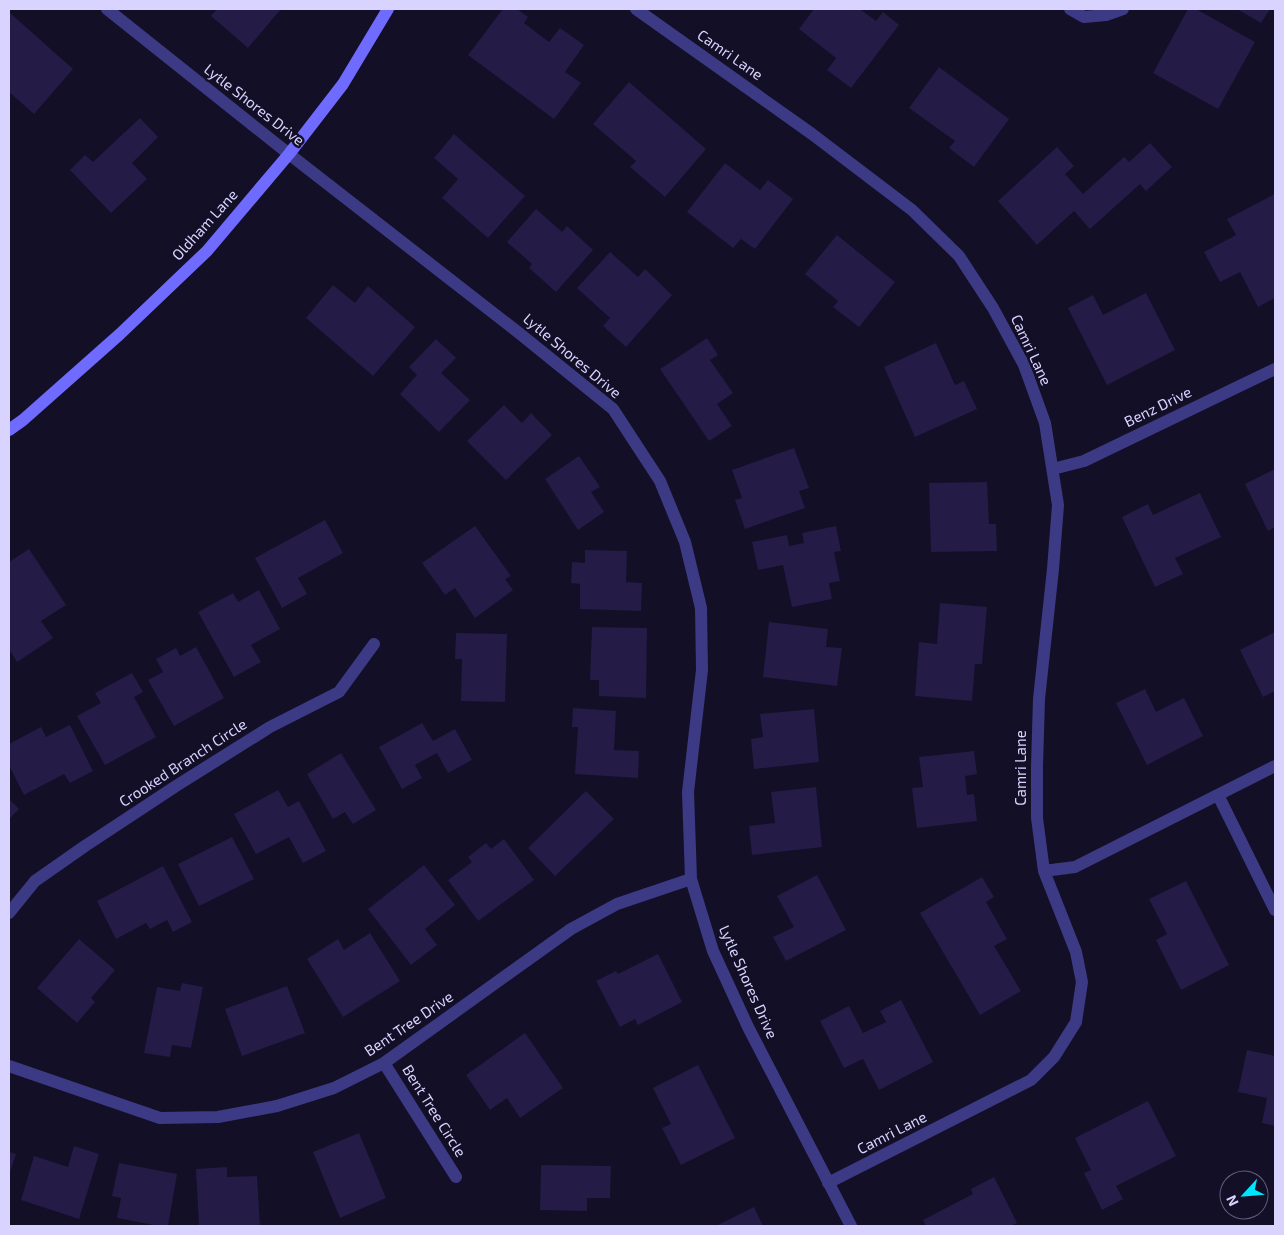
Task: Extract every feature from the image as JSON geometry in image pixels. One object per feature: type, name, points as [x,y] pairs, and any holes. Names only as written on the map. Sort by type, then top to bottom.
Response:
[{"type":"main road","name":"Oldham Lane","points":[[9,430],[23,420],[120,334],[207,251],[289,154],[343,84],[388,9]]},
{"type":"street","name":"Lytle Shores Drive","points":[[107,9],[519,333],[613,410],[660,481],[685,542],[701,608],[702,670],[688,792],[690,879],[713,951],[748,1027],[851,1226]]},
{"type":"street","name":"Camri Lane","points":[[636,9],[812,134],[912,210],[959,256],[993,308],[1024,365],[1044,423],[1053,469],[1058,505],[1039,699],[1036,766],[1037,818],[1044,871],[1076,952],[1082,982],[1076,1022],[1054,1057],[1031,1080],[828,1183]]},
{"type":"street","points":[[1070,9],[1084,17],[1106,16],[1123,9]]},
{"type":"street","name":"Benz Drive","points":[[1053,469],[1084,461],[1275,369]]},
{"type":"street","name":"Crooked Branch Circle","points":[[9,913],[35,881],[85,846],[270,727],[339,692],[374,644]]},
{"type":"street","points":[[1044,871],[1075,867],[1275,766]]},
{"type":"street","points":[[1218,795],[1275,910]]},
{"type":"street","name":"Bent Tree Drive","points":[[9,1066],[160,1118],[218,1117],[277,1106],[334,1088],[384,1063],[571,928],[618,904],[690,879]]},
{"type":"street","name":"Bent Tree Circle","points":[[384,1063],[456,1177]]},
{"type":"building","points":[[217,9],[281,9],[248,48],[211,16]]},
{"type":"building","points":[[503,9],[517,9],[528,17],[524,23],[549,42],[560,28],[584,45],[565,72],[581,83],[554,119],[468,55]]},
{"type":"building","points":[[814,9],[860,9],[876,21],[883,12],[899,25],[851,88],[827,70],[836,58],[799,29]]},
{"type":"building","points":[[1188,9],[1196,9],[1255,42],[1218,109],[1153,73]]},
{"type":"building","points":[[1237,9],[1270,9],[1261,23]]},
{"type":"building","points":[[9,12],[73,69],[34,114],[9,92]]},
{"type":"building","points":[[939,67],[1009,119],[974,167],[949,148],[955,141],[909,108]]},
{"type":"building","points":[[629,82],[706,149],[665,197],[630,167],[636,161],[593,124]]},
{"type":"building","points":[[140,118],[158,137],[132,163],[147,179],[111,213],[70,170],[85,155],[93,162]]},
{"type":"building","points":[[454,134],[525,196],[488,238],[442,198],[458,179],[434,158]]},
{"type":"building","points":[[1150,143],[1172,167],[1146,191],[1140,184],[1090,229],[1074,211],[1037,245],[998,201],[1057,147],[1074,166],[1065,174],[1083,194],[1124,157],[1129,162]]},
{"type":"building","points":[[725,163],[760,190],[768,180],[793,199],[755,249],[741,239],[733,248],[687,212]]},
{"type":"building","points":[[1275,194],[1275,298],[1258,307],[1240,272],[1220,282],[1204,252],[1236,235],[1227,219]]},
{"type":"building","points":[[536,209],[562,232],[567,226],[593,250],[556,292],[529,268],[532,264],[507,242]]},
{"type":"building","points":[[837,235],[895,282],[859,327],[833,307],[838,301],[805,274]]},
{"type":"building","points":[[610,252],[638,277],[645,269],[672,295],[626,347],[603,326],[610,318],[577,288]]},
{"type":"building","points":[[333,285],[355,303],[368,286],[415,327],[373,376],[306,318]]},
{"type":"building","points":[[1146,293],[1175,350],[1107,385],[1068,308],[1093,295],[1103,315]]},
{"type":"building","points":[[707,338],[718,355],[710,360],[733,393],[717,404],[732,426],[709,441],[660,369]]},
{"type":"building","points":[[436,339],[456,358],[441,373],[470,400],[439,432],[400,394],[417,375],[409,367]]},
{"type":"building","points":[[936,343],[955,385],[964,381],[977,409],[915,437],[884,367]]},
{"type":"building","points":[[504,405],[522,423],[531,413],[552,435],[506,480],[467,441]]},
{"type":"building","points":[[794,448],[809,488],[799,491],[805,508],[745,529],[735,500],[742,498],[732,470]]},
{"type":"building","points":[[579,456],[600,487],[591,492],[604,512],[578,530],[545,479]]},
{"type":"building","points":[[1275,469],[1275,527],[1268,531],[1245,484]]},
{"type":"building","points":[[987,482],[989,524],[996,524],[997,551],[931,552],[929,483]]},
{"type":"building","points":[[1200,493],[1221,537],[1175,558],[1183,574],[1155,587],[1122,517],[1148,504],[1153,515]]},
{"type":"building","points":[[325,520],[343,553],[298,578],[307,594],[282,608],[255,558]]},
{"type":"building","points":[[475,526],[511,576],[505,579],[513,590],[475,618],[455,588],[445,595],[422,563]]},
{"type":"building","points":[[836,526],[841,551],[834,552],[840,581],[829,583],[832,599],[792,607],[783,565],[758,570],[752,542],[787,535],[789,546],[804,543],[802,533]]},
{"type":"building","points":[[29,549],[66,605],[41,621],[53,638],[17,662],[9,649],[9,562]]},
{"type":"building","points":[[585,550],[627,551],[626,582],[642,583],[641,611],[580,609],[580,584],[571,583],[572,562],[585,563]]},
{"type":"building","points":[[259,590],[280,629],[251,645],[261,662],[234,677],[198,612],[233,593],[238,602]]},
{"type":"building","points":[[940,603],[987,607],[982,664],[975,664],[972,701],[915,696],[919,642],[937,644]]},
{"type":"building","points":[[769,622],[828,629],[826,647],[842,648],[837,686],[763,677]]},
{"type":"building","points":[[592,627],[647,628],[646,698],[599,696],[599,680],[590,680]]},
{"type":"building","points":[[1275,632],[1275,691],[1263,697],[1240,650]]},
{"type":"building","points":[[456,633],[507,634],[505,702],[461,701],[462,659],[455,659]]},
{"type":"building","points":[[196,647],[224,698],[174,726],[148,680],[163,672],[156,659],[176,648],[180,656]]},
{"type":"building","points":[[132,673],[143,692],[134,697],[156,737],[105,765],[77,716],[101,703],[95,693]]},
{"type":"building","points":[[1145,689],[1156,712],[1184,698],[1203,736],[1147,765],[1116,703]]},
{"type":"building","points":[[573,708],[616,711],[614,750],[639,751],[638,778],[575,774],[578,727],[572,727]]},
{"type":"building","points":[[814,709],[819,762],[754,769],[751,739],[763,737],[760,714]]},
{"type":"building","points":[[422,723],[433,741],[455,729],[472,760],[448,773],[437,753],[415,765],[422,778],[402,789],[379,747]]},
{"type":"building","points":[[70,725],[93,771],[70,783],[64,774],[24,795],[9,765],[9,744],[41,727],[46,737]]},
{"type":"building","points":[[974,751],[977,774],[965,776],[967,795],[974,794],[977,821],[917,828],[912,788],[923,787],[919,757]]},
{"type":"building","points":[[341,753],[376,810],[353,824],[345,812],[333,819],[307,774]]},
{"type":"building","points":[[816,787],[822,847],[752,855],[749,826],[775,823],[771,792]]},
{"type":"building","points":[[278,790],[288,807],[299,801],[326,851],[303,863],[289,837],[256,854],[234,814]]},
{"type":"building","points":[[586,791],[614,819],[555,876],[528,848]]},
{"type":"building","points":[[9,799],[19,809],[9,819]]},
{"type":"building","points":[[232,837],[254,879],[199,906],[178,864]]},
{"type":"building","points":[[504,839],[534,880],[478,921],[448,880],[472,862],[468,857],[486,843],[491,849]]},
{"type":"building","points":[[424,865],[455,905],[425,929],[437,945],[411,965],[368,909]]},
{"type":"building","points":[[163,866],[192,922],[173,932],[167,920],[150,929],[146,923],[116,939],[97,901]]},
{"type":"building","points":[[817,875],[846,930],[786,961],[773,937],[794,927],[777,896]]},
{"type":"building","points":[[982,877],[994,897],[986,902],[1007,939],[994,946],[1021,991],[980,1015],[920,913]]},
{"type":"building","points":[[1186,881],[1229,965],[1181,990],[1156,940],[1167,934],[1149,899]]},
{"type":"building","points":[[370,933],[400,981],[343,1017],[307,959],[338,939],[344,950]]},
{"type":"building","points":[[79,939],[115,970],[91,998],[95,1002],[77,1023],[37,988]]},
{"type":"building","points":[[658,954],[682,1002],[638,1025],[635,1019],[620,1027],[596,981],[616,971],[618,974]]},
{"type":"building","points":[[182,983],[203,987],[191,1048],[172,1045],[170,1057],[144,1053],[157,987],[180,991]]},
{"type":"building","points":[[287,986],[305,1033],[242,1056],[225,1009]]},
{"type":"building","points":[[901,1000],[933,1062],[879,1090],[863,1059],[844,1068],[820,1021],[849,1006],[863,1033],[886,1022],[880,1011]]},
{"type":"building","points":[[525,1033],[563,1088],[520,1118],[507,1098],[490,1110],[466,1075]]},
{"type":"building","points":[[1247,1050],[1275,1056],[1275,1126],[1262,1123],[1267,1098],[1238,1092]]},
{"type":"building","points":[[698,1065],[735,1138],[681,1165],[662,1128],[671,1124],[653,1088]]},
{"type":"building","points":[[1148,1101],[1176,1156],[1116,1186],[1123,1199],[1102,1210],[1084,1173],[1091,1170],[1075,1138]]},
{"type":"building","points":[[359,1133],[386,1198],[340,1218],[313,1152]]},
{"type":"building","points":[[74,1146],[99,1154],[79,1219],[21,1200],[34,1156],[68,1167]]},
{"type":"building","points":[[9,1152],[16,1154],[9,1175]]},
{"type":"building","points":[[119,1163],[177,1174],[168,1226],[117,1218],[121,1198],[112,1196]]},
{"type":"building","points":[[541,1165],[611,1166],[610,1198],[587,1198],[587,1211],[540,1210]]},
{"type":"building","points":[[227,1167],[227,1177],[257,1176],[260,1226],[199,1226],[196,1169]]},
{"type":"building","points":[[994,1177],[1017,1223],[1010,1226],[926,1226],[923,1220],[973,1194],[971,1189]]},
{"type":"building","points":[[754,1207],[763,1226],[716,1226]]}]
